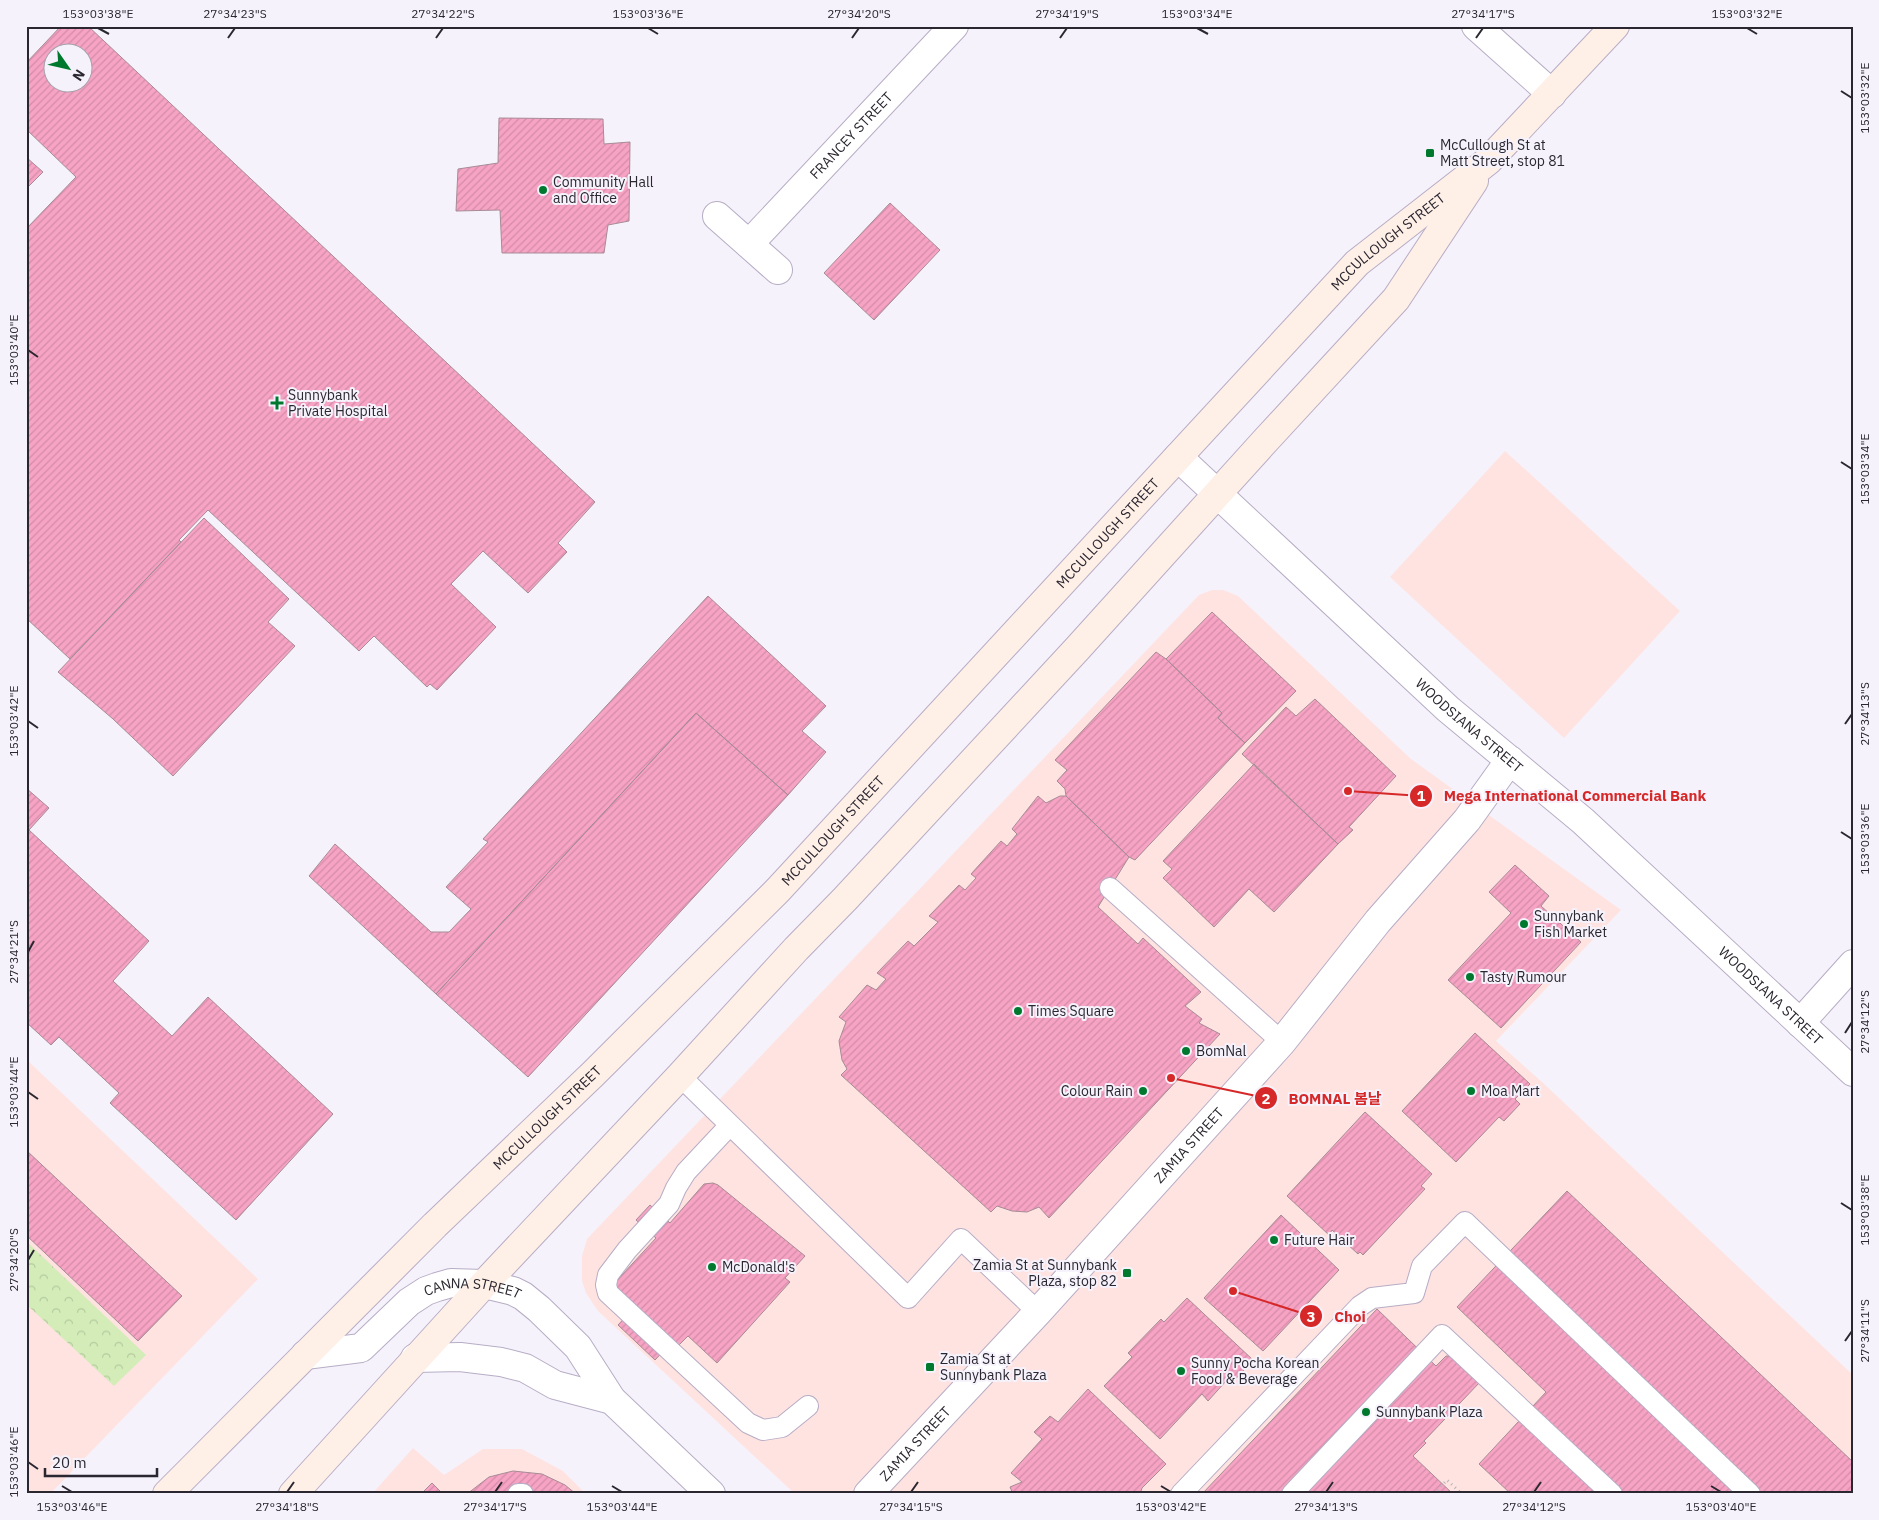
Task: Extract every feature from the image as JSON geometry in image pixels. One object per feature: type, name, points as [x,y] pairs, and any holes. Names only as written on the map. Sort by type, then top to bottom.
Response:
[{"type":"main road","name":"MCCULLOUGH STREET","points":[[168,1494],[435,1225],[593,1074],[778,890],[1357,263],[1488,161],[1615,26]]},
{"type":"main road","name":"MCCULLOUGH STREET","points":[[294,1494],[415,1358],[1077,649],[1217,493],[1396,299],[1488,161]]},
{"type":"street","name":"FRANCEY STREET","points":[[749,244],[954,26]]},
{"type":"street","points":[[1476,26],[1552,94]]},
{"type":"street","points":[[717,216],[778,270]]},
{"type":"street","name":"WOODSIANA STREET","points":[[1178,457],[1448,709],[1583,820],[1853,1072]]},
{"type":"street","name":"ZAMIA STREET","points":[[868,1494],[1038,1312],[1282,1042],[1378,921],[1473,814],[1510,760]]},
{"type":"street","points":[[1800,1022],[1853,964]]},
{"type":"street","name":"CANNA STREET","points":[[305,1355],[361,1348],[409,1302],[436,1286],[452,1283],[499,1286],[523,1296],[540,1309],[578,1347],[612,1400],[711,1494]]},
{"type":"street","name":"CANNA STREET","points":[[415,1358],[460,1357],[501,1362],[525,1368],[556,1386],[612,1400]]},
{"type":"lane","points":[[1110,888],[1282,1042]]},
{"type":"lane","points":[[680,1076],[908,1298],[961,1238],[1038,1312]]},
{"type":"lane","points":[[730,1125],[686,1172],[669,1204],[608,1275],[606,1284],[608,1293],[748,1423],[763,1430],[782,1427],[808,1406]]},
{"type":"lane","points":[[1181,1494],[1360,1306],[1372,1298],[1414,1293],[1422,1266],[1464,1222],[1750,1494]]},
{"type":"lane","points":[[1292,1494],[1442,1335],[1612,1494]]},
{"type":"lane","points":[[518,1494],[523,1494]]},
{"type":"path","points":[[1434,1494],[1447,1480],[1462,1494]]},
{"type":"shaded area","points":[[1505,451],[1680,611],[1564,738],[1390,577]]},
{"type":"shaded area","points":[[1212,590],[1223,590],[1238,596],[1411,759],[1621,910],[1496,1041],[1853,1375],[1853,1494],[795,1494],[598,1311],[586,1293],[582,1281],[582,1256],[587,1239],[1199,595]]},
{"type":"shaded area","points":[[26,1059],[258,1279],[50,1494],[26,1494]]},
{"type":"shaded area","points":[[413,1448],[444,1475],[483,1449],[522,1449],[563,1471],[586,1494],[372,1494]]},
{"type":"green space","points":[[26,1241],[146,1355],[114,1386],[26,1304]]},
{"type":"building","points":[[61,26],[88,26],[595,502],[558,543],[567,552],[528,593],[483,551],[451,584],[496,627],[437,690],[430,684],[427,687],[374,636],[359,651],[208,510],[179,540],[181,542],[70,659],[26,618],[26,229],[76,177],[26,129],[26,63],[42,46],[42,92],[92,92],[92,42],[46,42]]},
{"type":"building","name":"Community Hall and Office","points":[[499,118],[603,119],[604,144],[630,142],[629,221],[608,225],[604,253],[502,253],[500,210],[456,211],[458,169],[498,163]]},
{"type":"building","points":[[26,157],[43,172],[26,189]]},
{"type":"building","points":[[890,203],[940,250],[874,320],[824,273]]},
{"type":"building","points":[[204,518],[289,599],[268,622],[295,646],[173,776],[113,719],[58,672]]},
{"type":"building","points":[[708,596],[826,706],[802,731],[826,752],[788,795],[696,713],[436,994],[309,876],[335,844],[431,932],[449,932],[471,909],[446,887],[488,842],[483,839]]},
{"type":"building","points":[[1212,612],[1296,691],[1245,743],[1218,718],[1222,713],[1166,659]]},
{"type":"building","points":[[1156,652],[1166,659],[1222,713],[1218,718],[1245,743],[1135,860],[1129,857],[1066,796],[1065,789],[1057,781],[1067,770],[1055,760]]},
{"type":"building","points":[[1315,699],[1396,776],[1349,827],[1353,830],[1338,844],[1242,754],[1286,707],[1296,716]]},
{"type":"building","points":[[696,713],[788,795],[528,1077],[436,994]]},
{"type":"building","points":[[1254,764],[1338,844],[1274,912],[1249,889],[1214,927],[1163,878],[1172,869],[1163,861]]},
{"type":"building","points":[[26,788],[49,808],[29,830],[149,941],[113,981],[172,1036],[208,997],[333,1114],[236,1220],[110,1103],[119,1093],[59,1037],[51,1045],[26,1022]]},
{"type":"building","name":"Times Square","points":[[1038,796],[1046,803],[1060,796],[1066,796],[1129,857],[1098,907],[1138,944],[1143,938],[1201,992],[1185,1006],[1202,1019],[1199,1023],[1220,1034],[1049,1218],[1039,1207],[1027,1212],[1012,1211],[997,1206],[991,1212],[841,1075],[847,1069],[842,1060],[839,1041],[846,1022],[839,1017],[867,985],[876,990],[886,979],[877,973],[908,941],[914,946],[938,922],[929,916],[959,885],[965,890],[976,878],[971,874],[1001,841],[1007,846],[1017,834],[1012,829]]},
{"type":"building","points":[[1515,865],[1549,896],[1541,906],[1581,942],[1501,1028],[1448,980],[1511,913],[1489,892]]},
{"type":"building","name":"Moa Mart","points":[[1475,1033],[1530,1084],[1515,1099],[1520,1104],[1504,1121],[1499,1117],[1456,1162],[1402,1111]]},
{"type":"building","points":[[1365,1112],[1432,1174],[1421,1186],[1425,1189],[1363,1255],[1360,1252],[1358,1254],[1332,1230],[1329,1235],[1287,1196]]},
{"type":"building","points":[[26,1150],[182,1296],[138,1341],[26,1235]]},
{"type":"building","name":"McDonald's","points":[[713,1183],[718,1185],[805,1256],[785,1278],[790,1282],[717,1363],[688,1336],[675,1349],[670,1344],[655,1360],[618,1325],[633,1309],[610,1288],[656,1238],[636,1220],[650,1205],[670,1223],[704,1184]]},
{"type":"building","points":[[1567,1191],[1853,1462],[1853,1494],[1511,1494],[1479,1464],[1546,1392],[1457,1307]]},
{"type":"building","points":[[1281,1215],[1339,1270],[1263,1351],[1204,1298]]},
{"type":"building","name":"Sunny Pocha Korean Food & Beverage","points":[[1187,1298],[1253,1360],[1230,1385],[1226,1381],[1208,1401],[1202,1394],[1160,1439],[1104,1386],[1132,1357],[1128,1353],[1161,1319],[1164,1322]]},
{"type":"building","name":"Sunnybank Plaza","points":[[1377,1309],[1436,1366],[1446,1356],[1454,1356],[1480,1382],[1424,1441],[1426,1443],[1413,1456],[1453,1494],[1202,1494]]},
{"type":"building","points":[[1088,1389],[1166,1464],[1142,1488],[1140,1494],[1013,1494],[1010,1487],[1022,1482],[1011,1473],[1042,1439],[1034,1432],[1050,1416],[1058,1422]]},
{"type":"building","points":[[513,1471],[542,1474],[565,1485],[576,1494],[467,1494],[489,1477]]},
{"type":"building","points":[[432,1483],[443,1494],[421,1494]]},
{"type":"place","name":"McCullough St at Matt Street, stop 81","points":[[1430,153]]},
{"type":"place","name":"Community Hall and Office","points":[[543,190]]},
{"type":"place","name":"Sunnybank Private Hospital","points":[[277,403]]},
{"type":"place","name":"Mega International Commercial Bank","points":[[1348,791]]},
{"type":"place","name":"Sunnybank Fish Market","points":[[1524,924]]},
{"type":"place","name":"Tasty Rumour","points":[[1470,977]]},
{"type":"place","name":"Times Square","points":[[1018,1011]]},
{"type":"place","name":"BomNal","points":[[1186,1051]]},
{"type":"place","name":"BOMNAL 봄날","points":[[1171,1078]]},
{"type":"place","name":"Colour Rain","points":[[1143,1091]]},
{"type":"place","name":"Moa Mart","points":[[1471,1091]]},
{"type":"place","name":"Future Hair","points":[[1274,1240]]},
{"type":"place","name":"McDonald's","points":[[712,1267]]},
{"type":"place","name":"Zamia St at Sunnybank Plaza, stop 82","points":[[1127,1273]]},
{"type":"place","name":"Choi","points":[[1233,1291]]},
{"type":"place","name":"Zamia St at Sunnybank Plaza","points":[[930,1367]]},
{"type":"place","name":"Sunny Pocha Korean Food & Beverage","points":[[1181,1371]]},
{"type":"place","name":"Sunnybank Plaza","points":[[1366,1412]]}]
